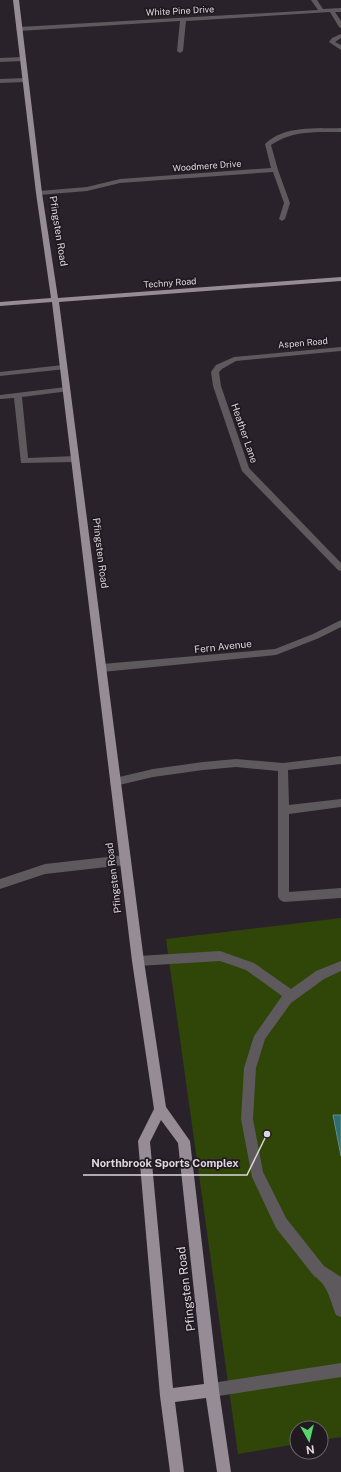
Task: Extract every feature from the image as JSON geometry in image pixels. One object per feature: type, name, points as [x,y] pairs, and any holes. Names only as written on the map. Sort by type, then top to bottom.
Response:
[{"type":"main road","name":"Pfingsten Road","points":[[16,0],[39,193],[55,301],[138,961],[160,1109],[184,1140],[212,1390],[224,1472]]},
{"type":"main road","name":"Techny Road","points":[[0,304],[341,279]]},
{"type":"main road","points":[[160,1109],[144,1141],[167,1396],[177,1472]]},
{"type":"main road","points":[[167,1396],[212,1390]]},
{"type":"street","points":[[314,0],[321,11]]},
{"type":"street","name":"White Pine Drive","points":[[19,30],[341,10]]},
{"type":"street","points":[[332,11],[341,26]]},
{"type":"street","points":[[180,51],[183,20]]},
{"type":"street","points":[[341,36],[334,39],[332,42],[341,48]]},
{"type":"street","points":[[0,60],[23,59]]},
{"type":"street","points":[[0,81],[25,80]]},
{"type":"street","points":[[282,219],[286,203],[268,144],[277,136],[293,132],[341,130]]},
{"type":"street","name":"Woodmere Drive","points":[[39,193],[87,188],[120,181],[275,170]]},
{"type":"street","name":"Aspen Road","points":[[267,356],[341,349]]},
{"type":"street","name":"Heather Lane","points":[[267,356],[234,359],[219,367],[215,372],[217,386],[245,469],[341,568]]},
{"type":"street","points":[[0,374],[63,366]]},
{"type":"street","points":[[0,397],[66,389]]},
{"type":"street","points":[[18,395],[24,461],[75,460]]},
{"type":"street","name":"Fern Avenue","points":[[102,668],[276,652],[316,636],[341,623]]},
{"type":"street","points":[[115,782],[153,773],[203,766],[236,764],[283,767],[341,760]]},
{"type":"street","points":[[283,767],[284,897],[341,893]]},
{"type":"street","points":[[283,810],[341,803]]},
{"type":"street","points":[[0,884],[45,869],[125,860]]},
{"type":"street","points":[[138,961],[220,956],[234,959],[252,966],[292,996]]},
{"type":"street","points":[[341,966],[320,975],[287,999],[260,1036],[250,1068],[247,1119],[257,1173],[281,1223],[319,1271],[341,1285]]},
{"type":"street","points":[[325,1274],[335,1291],[341,1310]]},
{"type":"street","points":[[212,1390],[341,1370]]},
{"type":"green space","points":[[341,918],[341,1437],[329,1439],[329,1420],[289,1420],[289,1445],[238,1454],[166,939]]},
{"type":"water","points":[[333,1115],[341,1115],[341,1156]]},
{"type":"place","name":"Northbrook Sports Complex","points":[[267,1134]]}]
